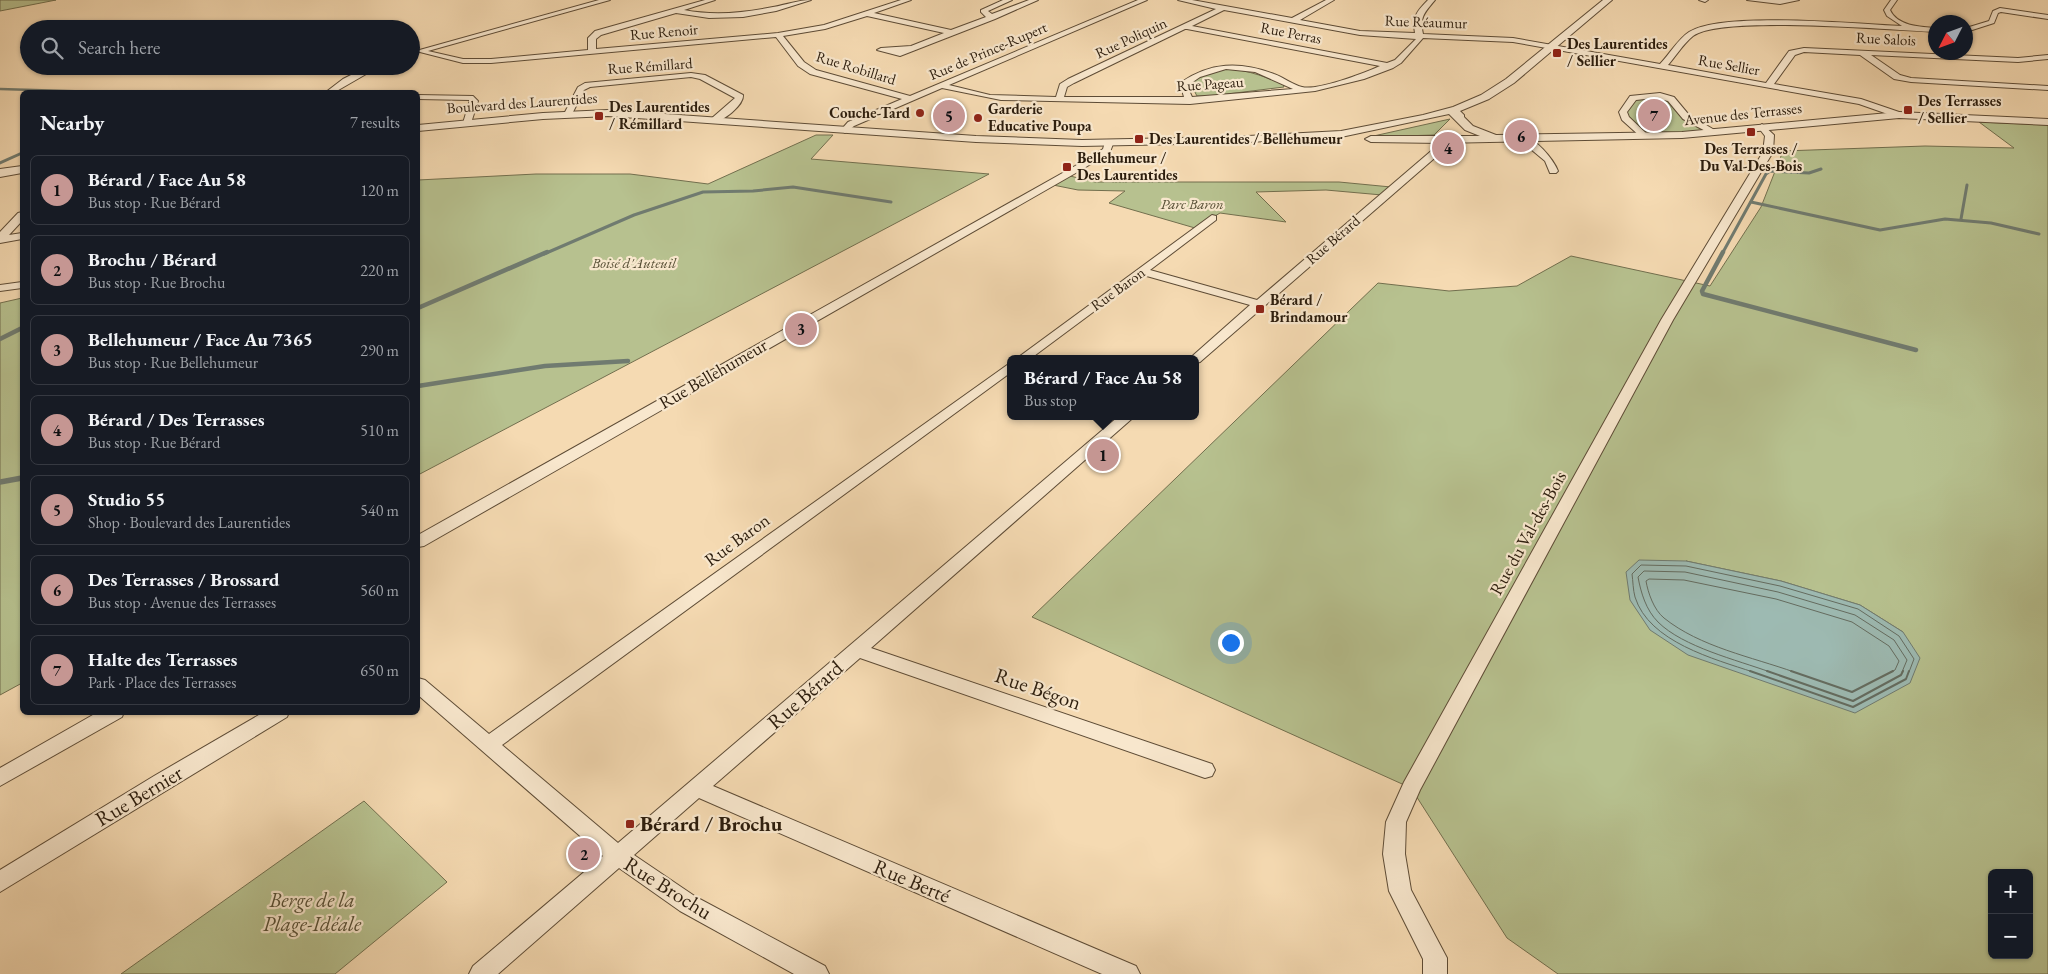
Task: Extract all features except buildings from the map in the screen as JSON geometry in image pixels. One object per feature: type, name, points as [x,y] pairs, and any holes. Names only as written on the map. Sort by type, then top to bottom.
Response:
[{"type":"street","points":[[420,51],[607,0]]},
{"type":"street","points":[[592,52],[592,38],[598,34],[712,0]]},
{"type":"street","points":[[675,11],[715,16],[770,11],[808,0]]},
{"type":"street","name":"Rue Renoir","points":[[420,51],[455,59],[480,62],[778,35],[817,30],[908,0]]},
{"type":"street","points":[[993,18],[983,11],[1009,0]]},
{"type":"street","points":[[911,48],[993,18],[1035,0]]},
{"type":"street","name":"Rue de Prince-Rupert","points":[[845,130],[851,124],[1144,0]]},
{"type":"street","name":"Rue Réaumur","points":[[1181,0],[1360,33],[1490,38],[1552,47]]},
{"type":"street","points":[[1310,0],[1329,1]]},
{"type":"street","points":[[1420,36],[1417,24],[1419,13],[1432,0]]},
{"type":"street","name":"Boulevard des Laurentides","points":[[420,128],[568,114],[638,114],[991,140],[1108,144],[1316,136],[1409,122],[1449,125],[1477,101],[1501,88],[1608,0]]},
{"type":"street","points":[[1750,0],[1780,2],[1796,0]]},
{"type":"street","points":[[1894,0],[1887,10],[1889,15],[1912,29]]},
{"type":"street","points":[[1292,21],[1329,1]]},
{"type":"street","name":"Rue Poliquin","points":[[1058,99],[1063,86],[1071,81],[1187,27],[1223,8]]},
{"type":"street","points":[[1973,28],[1992,22],[1995,12],[2000,10],[2048,17]]},
{"type":"street","points":[[867,14],[953,33]]},
{"type":"street","points":[[1662,67],[1691,34],[1720,26],[1784,23],[1928,30]]},
{"type":"street","name":"Rue Perras","points":[[1187,27],[1390,66]]},
{"type":"street","name":"Rue Robillard","points":[[778,35],[801,64],[813,72],[911,99]]},
{"type":"street","name":"Rue Pageau","points":[[942,86],[992,97],[1190,101],[1301,90],[1355,79],[1390,66],[1408,55],[1417,46],[1420,36]]},
{"type":"street","name":"Rue Sellier","points":[[1552,47],[1861,102],[1899,116]]},
{"type":"street","name":"Rue Salois","points":[[1768,86],[1792,53],[1822,49],[2018,60],[2048,57]]},
{"type":"street","points":[[1861,52],[1897,77],[1911,80],[2048,88]]},
{"type":"street","points":[[1190,101],[1183,85],[1190,78],[1220,66],[1235,66],[1258,72],[1284,80],[1301,90]]},
{"type":"street","points":[[333,90],[358,75]]},
{"type":"street","name":"Rue Rémillard","points":[[568,114],[581,89],[588,85],[691,75],[702,77],[740,97],[737,103],[715,120]]},
{"type":"street","points":[[1645,136],[1625,118],[1623,112],[1633,98],[1650,95],[1671,99],[1677,103],[1680,112],[1686,117],[1714,132]]},
{"type":"street","points":[[420,97],[473,98],[474,101],[467,123]]},
{"type":"street","name":"Avenue des Terrasses","points":[[1352,132],[1366,138],[1449,125],[1504,139],[1524,139],[1714,132],[1899,116],[2048,122]]},
{"type":"street","points":[[1449,125],[1504,139]]},
{"type":"street","name":"Avenue des Terrasses","points":[[1316,136],[1326,142],[1341,143],[1449,125]]},
{"type":"street","name":"Rue Bérard","points":[[1199,356],[1442,147],[1449,125]]},
{"type":"street","name":"Rue du Val-des-Bois","points":[[1434,974],[1435,958],[1400,891],[1394,854],[1396,822],[1416,780],[1667,320],[1768,152],[1770,135],[1762,127]]},
{"type":"street","points":[[1524,139],[1549,160],[1553,171]]},
{"type":"street","name":"Rue Bellehumeur","points":[[420,541],[1078,168],[1107,150],[1108,144]]},
{"type":"street","points":[[0,173],[20,170]]},
{"type":"street","points":[[0,239],[20,217]]},
{"type":"street","name":"Rue Baron","points":[[1027,355],[1212,218]]},
{"type":"street","points":[[0,239],[20,236]]},
{"type":"street","points":[[1142,271],[1258,304]]},
{"type":"street","points":[[0,288],[20,285]]},
{"type":"street","name":"Rue Baron","points":[[488,745],[1007,369]]},
{"type":"street","name":"Rue Bérard","points":[[481,974],[1123,420]]},
{"type":"street","name":"Rue Bégon","points":[[857,650],[1205,770]]},
{"type":"street","name":"Rue Brochu","points":[[420,687],[618,856],[688,904],[817,974]]},
{"type":"street","points":[[0,778],[110,715]]},
{"type":"street","name":"Rue Bernier","points":[[0,882],[161,782],[275,715]]},
{"type":"street","name":"Rue Berté","points":[[697,788],[1128,974]]},
{"type":"green space","points":[[0,0],[56,0],[0,11]]},
{"type":"green space","points":[[1217,68],[1251,73],[1283,84],[1284,87],[1197,96],[1190,83]]},
{"type":"green space","points":[[1640,96],[1671,99],[1680,112],[1714,132],[1645,136],[1623,112]]},
{"type":"green space","points":[[1450,119],[1434,135],[1369,137]]},
{"type":"green space","points":[[1979,122],[2048,125],[2048,974],[1558,974],[1507,938],[1411,788],[1032,617],[1378,283],[1449,291],[1517,286],[1571,256],[1710,286],[1761,207],[1783,151],[1925,146],[2014,148]],"holes":[[[1686,561],[1781,581],[1860,605],[1903,632]]]},
{"type":"green space","name":"Boisé d'Auteuil","points":[[816,135],[833,135],[811,159],[989,174],[420,474],[420,180],[536,174],[630,174],[708,184]]},
{"type":"green space","name":"Parc Baron","points":[[1070,176],[1095,182],[1339,182],[1391,187],[1382,195],[1326,190],[1256,192],[1286,222],[1220,213],[1195,228],[1109,203],[1125,191],[1078,190],[1053,185]]},
{"type":"green space","points":[[20,298],[20,684],[0,695],[0,303]]},
{"type":"green space","name":"Berge de la Plage-Idéale","points":[[364,801],[447,882],[335,974],[121,974]]},
{"type":"water","points":[[1639,560],[1686,561],[1781,581],[1860,605],[1903,632],[1920,658],[1910,683],[1855,713],[1688,655],[1650,630],[1630,600],[1626,572]]},
{"type":"waterway","points":[[0,89],[33,90]]},
{"type":"waterway","points":[[0,163],[20,154]]},
{"type":"waterway","points":[[1722,254],[1766,174],[1770,171],[1809,173],[1821,169]]},
{"type":"waterway","points":[[1961,219],[1967,185]]},
{"type":"waterway","points":[[544,254],[634,215],[703,192],[753,191],[793,187],[891,202]]},
{"type":"waterway","points":[[1751,202],[1880,230],[1945,219],[1991,223],[2039,234]]},
{"type":"waterway","points":[[420,307],[547,252]]},
{"type":"waterway","points":[[1723,252],[1702,291],[1703,294],[1916,350]]},
{"type":"waterway","points":[[0,339],[20,329]]},
{"type":"waterway","points":[[420,386],[545,366],[628,361]]},
{"type":"waterway","points":[[0,482],[20,478]]},
{"type":"place","name":"Des Laurentides / Sellier","points":[[1557,53]]},
{"type":"place","name":"Des Terrasses / Sellier","points":[[1908,110]]},
{"type":"place","name":"Couche-Tard","points":[[920,113]]},
{"type":"place","name":"Halte des Terrasses","points":[[1654,115]]},
{"type":"place","name":"Des Laurentides / Rémillard","points":[[599,116]]},
{"type":"place","name":"Studio 55","points":[[949,116]]},
{"type":"place","name":"Garderie Educative Poupa","points":[[978,118]]},
{"type":"place","name":"Des Terrasses / Du Val-Des-Bois","points":[[1751,132]]},
{"type":"place","name":"Des Terrasses / Brossard","points":[[1521,136]]},
{"type":"place","name":"Des Laurentides / Bellehumeur","points":[[1139,139]]},
{"type":"place","name":"Bérard / Des Terrasses","points":[[1448,148]]},
{"type":"place","name":"Bellehumeur / Des Laurentides","points":[[1067,167]]},
{"type":"place","name":"Bérard / Brindamour","points":[[1260,309]]},
{"type":"place","name":"Bellehumeur / Face Au 7365","points":[[801,329]]},
{"type":"place","name":"Bérard / Face Au 58","points":[[1103,455]]},
{"type":"place","name":"Bérard / Brochu","points":[[630,824]]},
{"type":"place","name":"Brochu / Bérard","points":[[584,854]]}]
